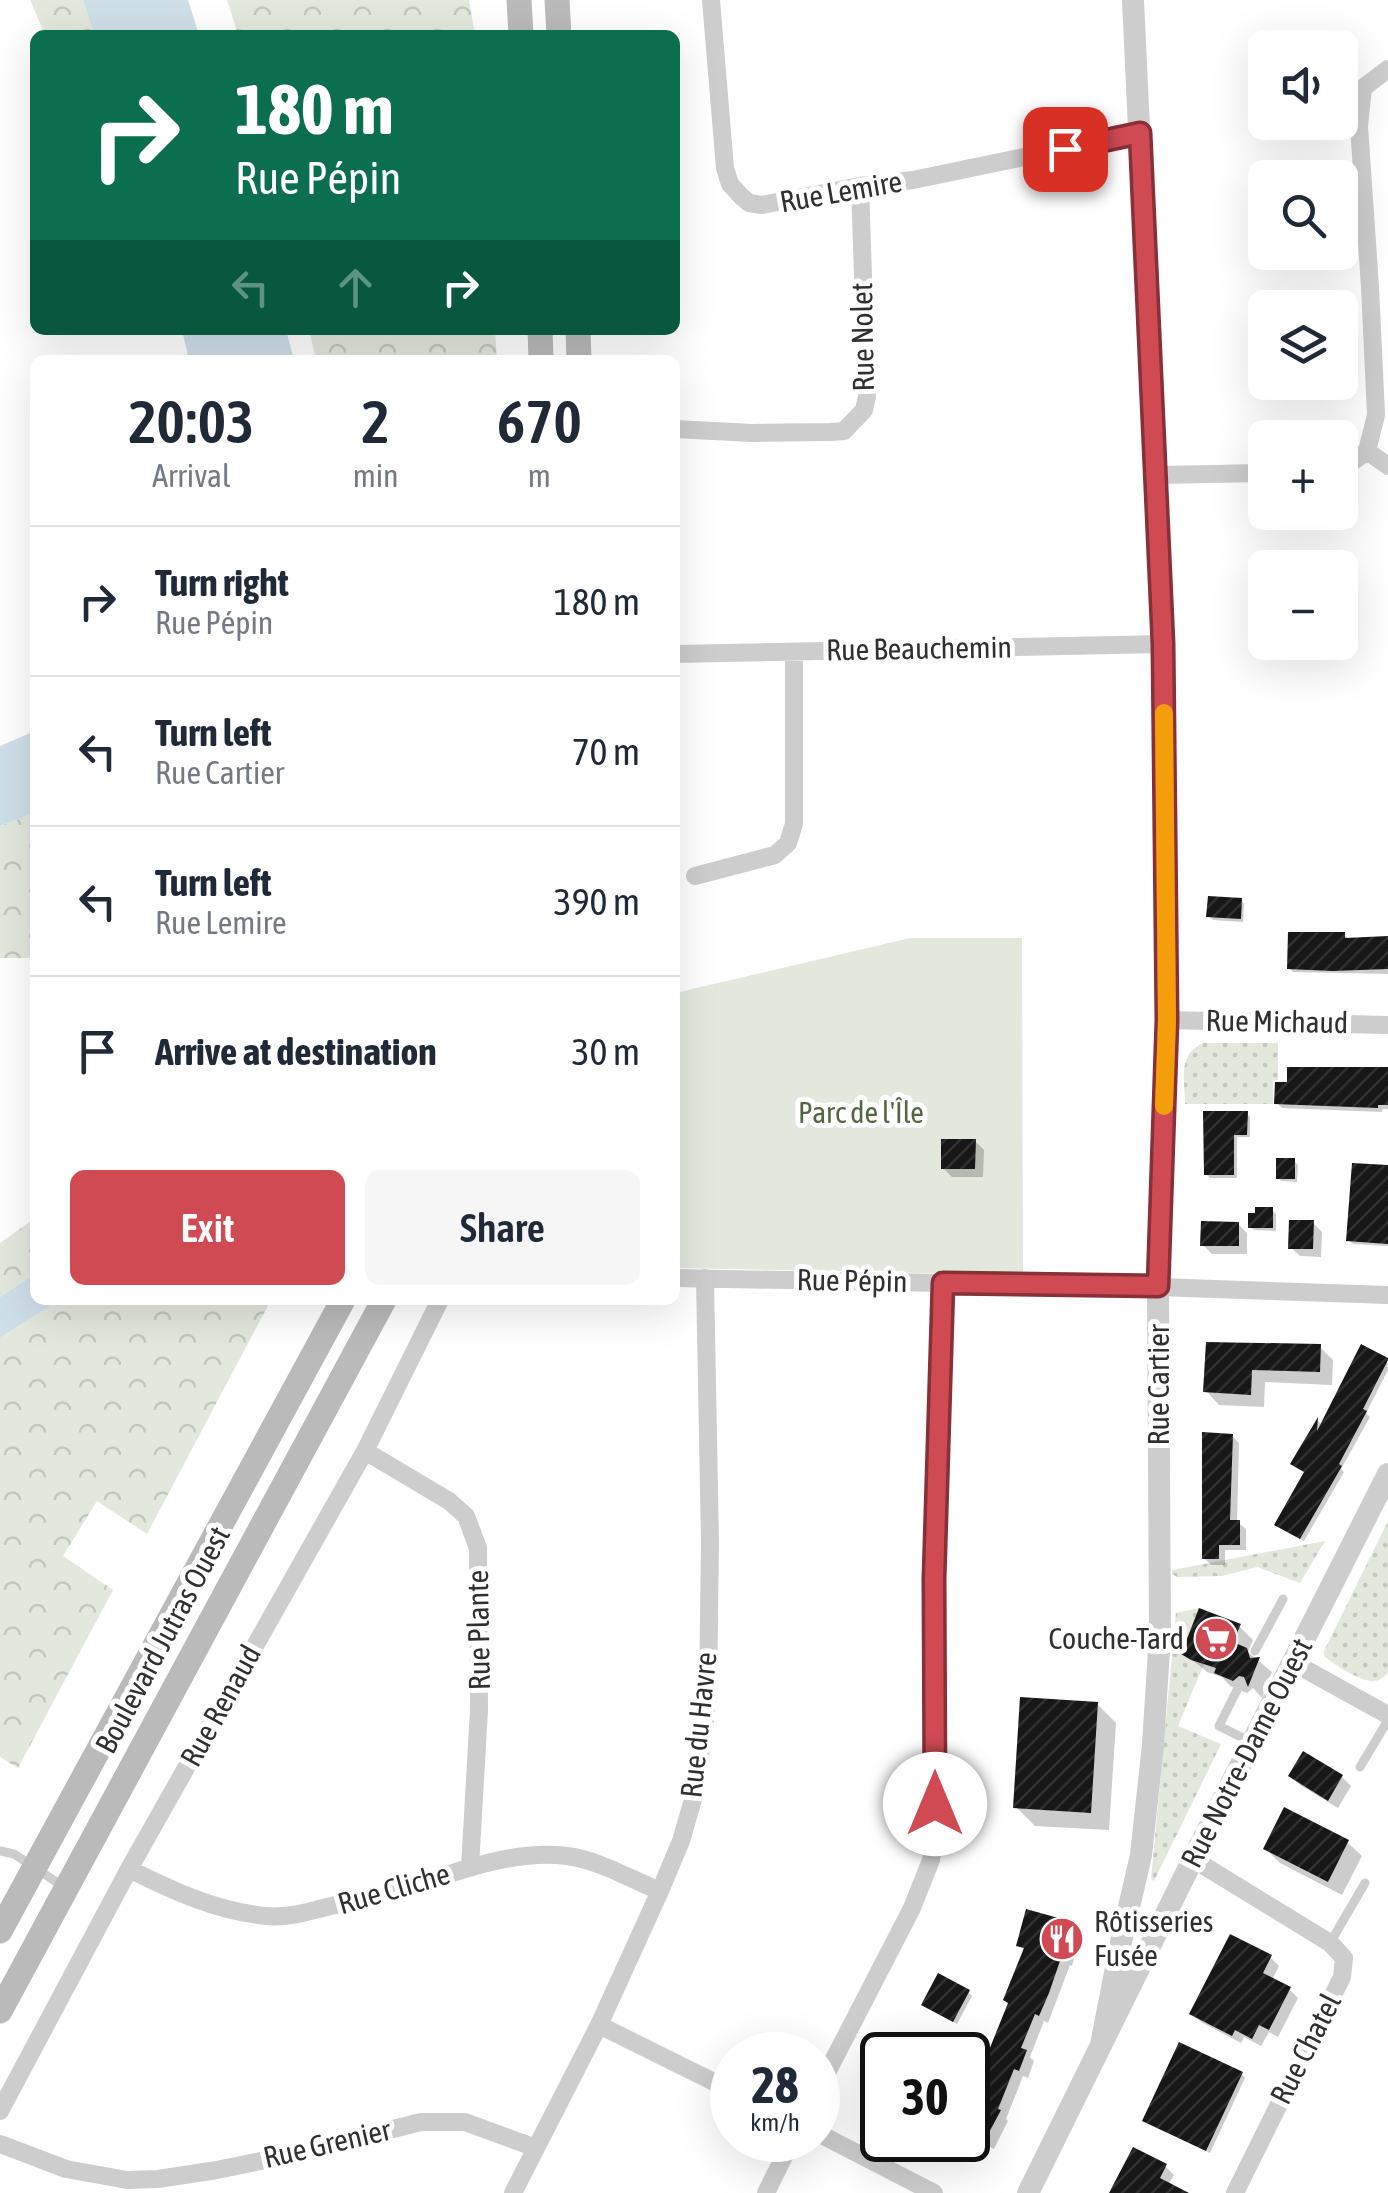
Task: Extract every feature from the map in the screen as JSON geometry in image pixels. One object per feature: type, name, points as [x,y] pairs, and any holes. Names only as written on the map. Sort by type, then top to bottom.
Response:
[{"type":"main road","points":[[519,0],[521,30]]},
{"type":"main road","points":[[557,0],[559,30]]},
{"type":"main road","name":"Boulevard Jutras Ouest","points":[[0,1931],[340,1305]]},
{"type":"main road","name":"Boulevard Jutras Ouest","points":[[0,2011],[381,1305]]},
{"type":"street","name":"Rue Lemire","points":[[711,0],[724,168],[730,184],[749,202],[762,205],[913,180],[1140,133]]},
{"type":"street","name":"Rue Cartier","points":[[1102,2045],[1141,1855],[1160,1634],[1158,1286],[1167,1020],[1163,644],[1133,0]]},
{"type":"street","points":[[1358,457],[1366,451],[1376,415],[1379,285],[1359,126],[1363,88],[1388,68]]},
{"type":"street","name":"Rue Nolet","points":[[680,429],[844,431],[864,410],[867,397],[860,186]]},
{"type":"street","points":[[1366,451],[1388,466]]},
{"type":"street","points":[[1156,476],[1248,473]]},
{"type":"street","name":"Rue Beauchemin","points":[[680,654],[1163,644]]},
{"type":"street","points":[[694,876],[775,855],[788,843],[794,824],[794,652]]},
{"type":"street","name":"Rue Michaud","points":[[1167,1020],[1388,1024]]},
{"type":"street","name":"Rue Pépin","points":[[680,1278],[1158,1286],[1388,1295]]},
{"type":"street","name":"Rue du Havre","points":[[513,2193],[599,2025],[660,1892],[682,1841],[696,1789],[708,1694],[710,1542],[705,1278]]},
{"type":"street","points":[[840,2047],[912,1908],[931,1860],[936,1831],[934,1579],[943,1283]]},
{"type":"street","name":"Rue Renaud","points":[[0,2111],[129,1869],[365,1451],[438,1305]]},
{"type":"street","name":"Rue Plante","points":[[365,1451],[457,1508],[466,1516],[478,1548],[479,1710],[470,1867]]},
{"type":"street","name":"Rue Notre-Dame Ouest","points":[[1028,2193],[1388,1474]]},
{"type":"street","points":[[1294,1662],[1387,1713]]},
{"type":"street","name":"Rue Cliche","points":[[129,1869],[208,1905],[270,1916],[303,1913],[404,1889],[470,1867],[544,1854],[590,1862],[660,1892]]},
{"type":"street","points":[[1193,1859],[1330,1943]]},
{"type":"street","name":"Rue Chatel","points":[[1234,2193],[1342,1977],[1344,1958],[1330,1943]]},
{"type":"street","points":[[599,2025],[710,2080]]},
{"type":"street","name":"Rue Grenier","points":[[0,2144],[66,2169],[127,2180],[218,2170],[421,2122],[465,2122],[536,2148]]},
{"type":"street","points":[[840,2145],[934,2193]]},
{"type":"street","points":[[766,2193],[781,2162]]},
{"type":"lane","points":[[1255,1652],[1283,1599]]},
{"type":"lane","points":[[1240,1684],[1219,1726],[1253,1743]]},
{"type":"lane","points":[[1360,1767],[1387,1713]]},
{"type":"lane","points":[[0,1851],[14,1854],[66,1889]]},
{"type":"lane","points":[[1330,1943],[1365,1883]]},
{"type":"green space","points":[[30,0],[83,0],[92,30],[43,30]]},
{"type":"green space","points":[[227,0],[469,0],[474,30],[236,30]]},
{"type":"green space","points":[[310,335],[495,335],[497,355],[315,355]]},
{"type":"green space","points":[[30,815],[30,958],[0,958],[0,826]]},
{"type":"green space","name":"Parc de l'Île","points":[[910,938],[1022,938],[1023,1275],[680,1268],[680,992]]},
{"type":"green space","points":[[1203,1043],[1278,1043],[1278,1080],[1273,1080],[1273,1104],[1185,1104],[1186,1061]]},
{"type":"green space","points":[[30,1222],[30,1277],[0,1297],[0,1243]]},
{"type":"green space","points":[[51,1305],[268,1305],[147,1534],[97,1501],[63,1556],[113,1590],[18,1768],[0,1757],[0,1338]]},
{"type":"green space","points":[[1388,1521],[1388,1673],[1372,1681],[1340,1667],[1324,1656],[1324,1651]]},
{"type":"green space","points":[[1325,1541],[1300,1583],[1257,1567],[1222,1576],[1172,1574],[1172,1570]]},
{"type":"green space","points":[[1199,1608],[1183,1649],[1204,1664],[1178,1726],[1221,1744],[1154,1881],[1151,1879],[1176,1613]]},
{"type":"shaded area","points":[[83,0],[188,0],[197,30],[92,30]]},
{"type":"shaded area","points":[[183,335],[287,335],[293,355],[188,355]]},
{"type":"shaded area","points":[[30,733],[30,815],[0,826],[0,746]]},
{"type":"shaded area","points":[[30,1277],[30,1305],[51,1305],[0,1338],[0,1297]]},
{"type":"building","points":[[1208,896],[1242,898],[1241,919],[1206,917]]},
{"type":"building","points":[[1288,932],[1345,932],[1345,938],[1388,936],[1388,969],[1287,969]]},
{"type":"building","points":[[1287,1067],[1388,1067],[1388,1105],[1378,1108],[1274,1104],[1275,1082],[1287,1082]]},
{"type":"building","points":[[1203,1111],[1248,1111],[1247,1135],[1234,1135],[1234,1175],[1204,1175]]},
{"type":"building","points":[[941,1139],[976,1139],[975,1169],[941,1169]]},
{"type":"building","points":[[1276,1158],[1295,1158],[1295,1179],[1276,1179]]},
{"type":"building","points":[[1352,1163],[1388,1165],[1388,1244],[1346,1241]]},
{"type":"building","points":[[1255,1207],[1273,1207],[1273,1228],[1248,1228],[1248,1213],[1255,1213]]},
{"type":"building","points":[[1289,1220],[1314,1220],[1313,1249],[1288,1249]]},
{"type":"building","points":[[1201,1221],[1239,1222],[1239,1246],[1200,1246]]},
{"type":"building","points":[[1206,1342],[1321,1344],[1320,1372],[1252,1370],[1251,1395],[1203,1392]]},
{"type":"building","points":[[1361,1344],[1388,1360],[1339,1464],[1342,1466],[1300,1539],[1274,1525],[1304,1472],[1290,1464],[1318,1417],[1317,1431]]},
{"type":"building","points":[[1202,1432],[1233,1434],[1230,1520],[1240,1520],[1240,1545],[1219,1545],[1219,1559],[1202,1559]]},
{"type":"building","points":[[1199,1608],[1241,1624],[1233,1642],[1247,1648],[1250,1658],[1260,1657],[1248,1687],[1244,1677],[1233,1681],[1214,1673],[1216,1668],[1181,1654]]},
{"type":"building","points":[[1020,1697],[1098,1702],[1091,1813],[1013,1808]]},
{"type":"building","points":[[1303,1751],[1343,1775],[1328,1801],[1288,1776]]},
{"type":"building","points":[[1284,1807],[1349,1840],[1328,1882],[1263,1849]]},
{"type":"building","points":[[1026,1909],[1073,1922],[1049,1993],[1021,2048],[1027,2050],[1019,2071],[1014,2069],[990,2131],[990,2048],[1008,2003],[1003,2000],[1024,1948],[1016,1946]]},
{"type":"building","points":[[1230,1934],[1272,1955],[1263,1973],[1291,1987],[1269,2030],[1259,2025],[1252,2039],[1235,2030],[1232,2036],[1189,2014]]},
{"type":"building","points":[[938,1973],[970,1990],[953,2022],[921,2005]]},
{"type":"building","points":[[1179,2042],[1243,2072],[1206,2151],[1142,2121]]},
{"type":"building","points":[[1133,2147],[1167,2164],[1160,2178],[1189,2193],[1109,2193]]},
{"type":"slow traffic","points":[[1164,713],[1164,1106]]},
{"type":"place","name":"Couche-Tard","points":[[1216,1639]]},
{"type":"place","name":"Rôtisseries Fusée","points":[[1062,1939]]},
{"type":"route","points":[[935,1804],[934,1579],[943,1283],[1158,1286],[1167,1020],[1163,644],[1140,133],[1065,149]]}]
